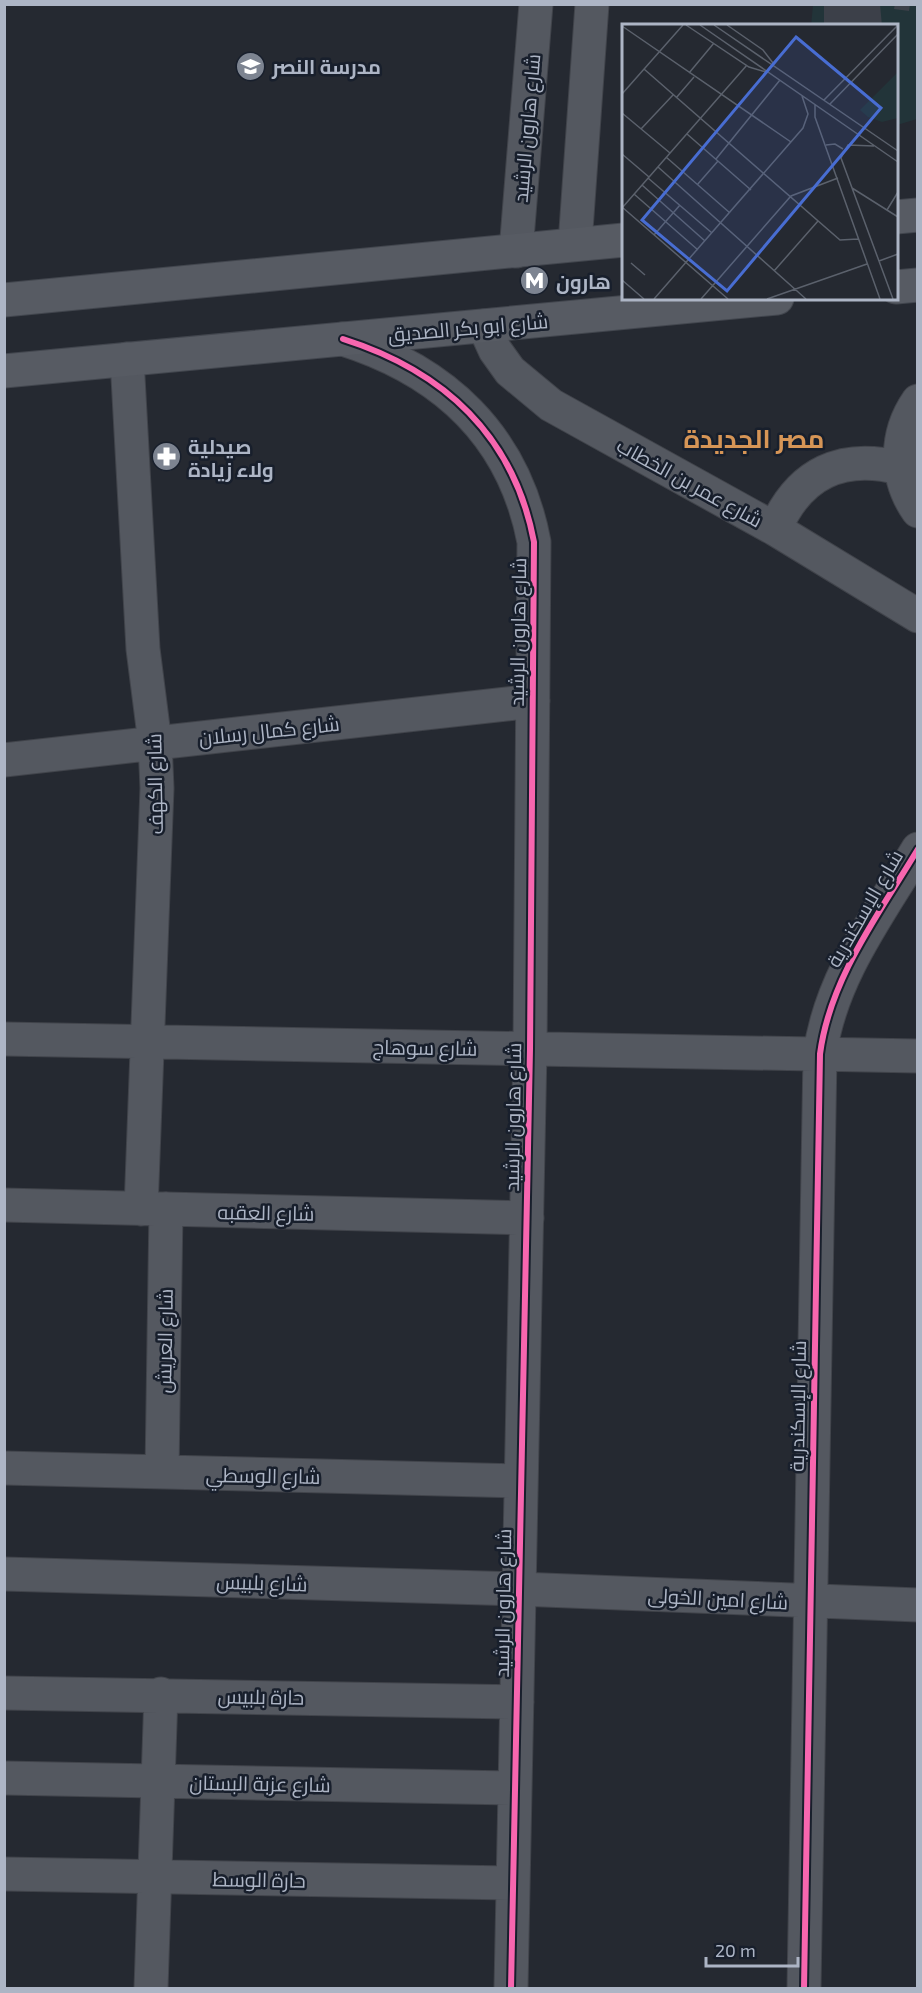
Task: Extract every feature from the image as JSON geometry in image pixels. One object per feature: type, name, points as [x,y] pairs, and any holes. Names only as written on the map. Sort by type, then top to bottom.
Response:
[{"type":"main road","points":[[898,217],[918,215]]},
{"type":"main road","points":[[8,297],[622,240]]},
{"type":"main road","points":[[898,287],[918,285]]},
{"type":"main road","name":"شارع ابو بكر الصديق","points":[[8,373],[127,359],[756,300]]},
{"type":"street","name":"شارع هارون الرشيد","points":[[516,250],[536,4]]},
{"type":"street","points":[[575,244],[592,4]]},
{"type":"street","name":"شارع عمر بن الخطاب","points":[[484,326],[495,350],[510,371],[530,390],[551,405],[775,529],[918,616]]},
{"type":"street","name":"شارع هارون الرشيد","points":[[343,339],[390,356],[433,380],[452,395],[486,431],[512,472],[530,518],[534,542],[530,1049],[511,1989]]},
{"type":"street","name":"شارع الكهف","points":[[127,359],[143,649],[155,743],[157,803],[147,1041],[153,1209]]},
{"type":"street","points":[[918,401],[902,436],[900,468],[909,497],[918,511]]},
{"type":"street","points":[[775,529],[791,499],[820,474],[839,466],[859,462],[880,463],[900,468]]},
{"type":"street","name":"شارع كمال رسلان","points":[[4,760],[533,701]]},
{"type":"street","name":"شارع الإسكندرية","points":[[804,1989],[820,1054],[828,1012],[844,973],[918,849]]},
{"type":"street","name":"شارع سوهاج","points":[[4,1039],[918,1056]]},
{"type":"street","name":"شارع العقبه","points":[[4,1206],[527,1218]]},
{"type":"street","name":"شارع العريش","points":[[153,1209],[162,1472]]},
{"type":"street","name":"شارع الوسطي","points":[[4,1468],[521,1481]]},
{"type":"street","name":"شارع بلبيس","points":[[4,1574],[519,1589]]},
{"type":"street","name":"شارع امين الخولى","points":[[519,1589],[918,1605]]},
{"type":"street","name":"حارة بلبيس","points":[[4,1693],[517,1702]]},
{"type":"street","points":[[151,1989],[161,1694]]},
{"type":"street","name":"شارع عزبة البستان","points":[[4,1779],[515,1788]]},
{"type":"street","name":"حارة الوسط","points":[[4,1874],[513,1883]]},
{"type":"shaded area","points":[[813,5],[917,5],[917,119],[898,125],[898,24],[811,24]]},
{"type":"building","points":[[824,4],[880,4],[882,24],[824,24]]},
{"type":"building","points":[[895,4],[910,4],[909,11],[894,9]]},
{"type":"cycle path","points":[[343,339],[413,369],[443,389],[469,413],[491,440],[510,470],[524,504],[534,542],[530,1049],[511,1988]]},
{"type":"cycle path","points":[[804,1988],[820,1054],[825,1026],[845,973],[872,922],[918,849]]},
{"type":"place","name":"مدرسة النصر","points":[[251,66]]},
{"type":"place","name":"هارون","points":[[535,281]]},
{"type":"place","name":"صيدلية ولاء زيادة","points":[[167,457]]},
{"type":"district","name":"مصر الجديدة","points":[[754,437]]}]
